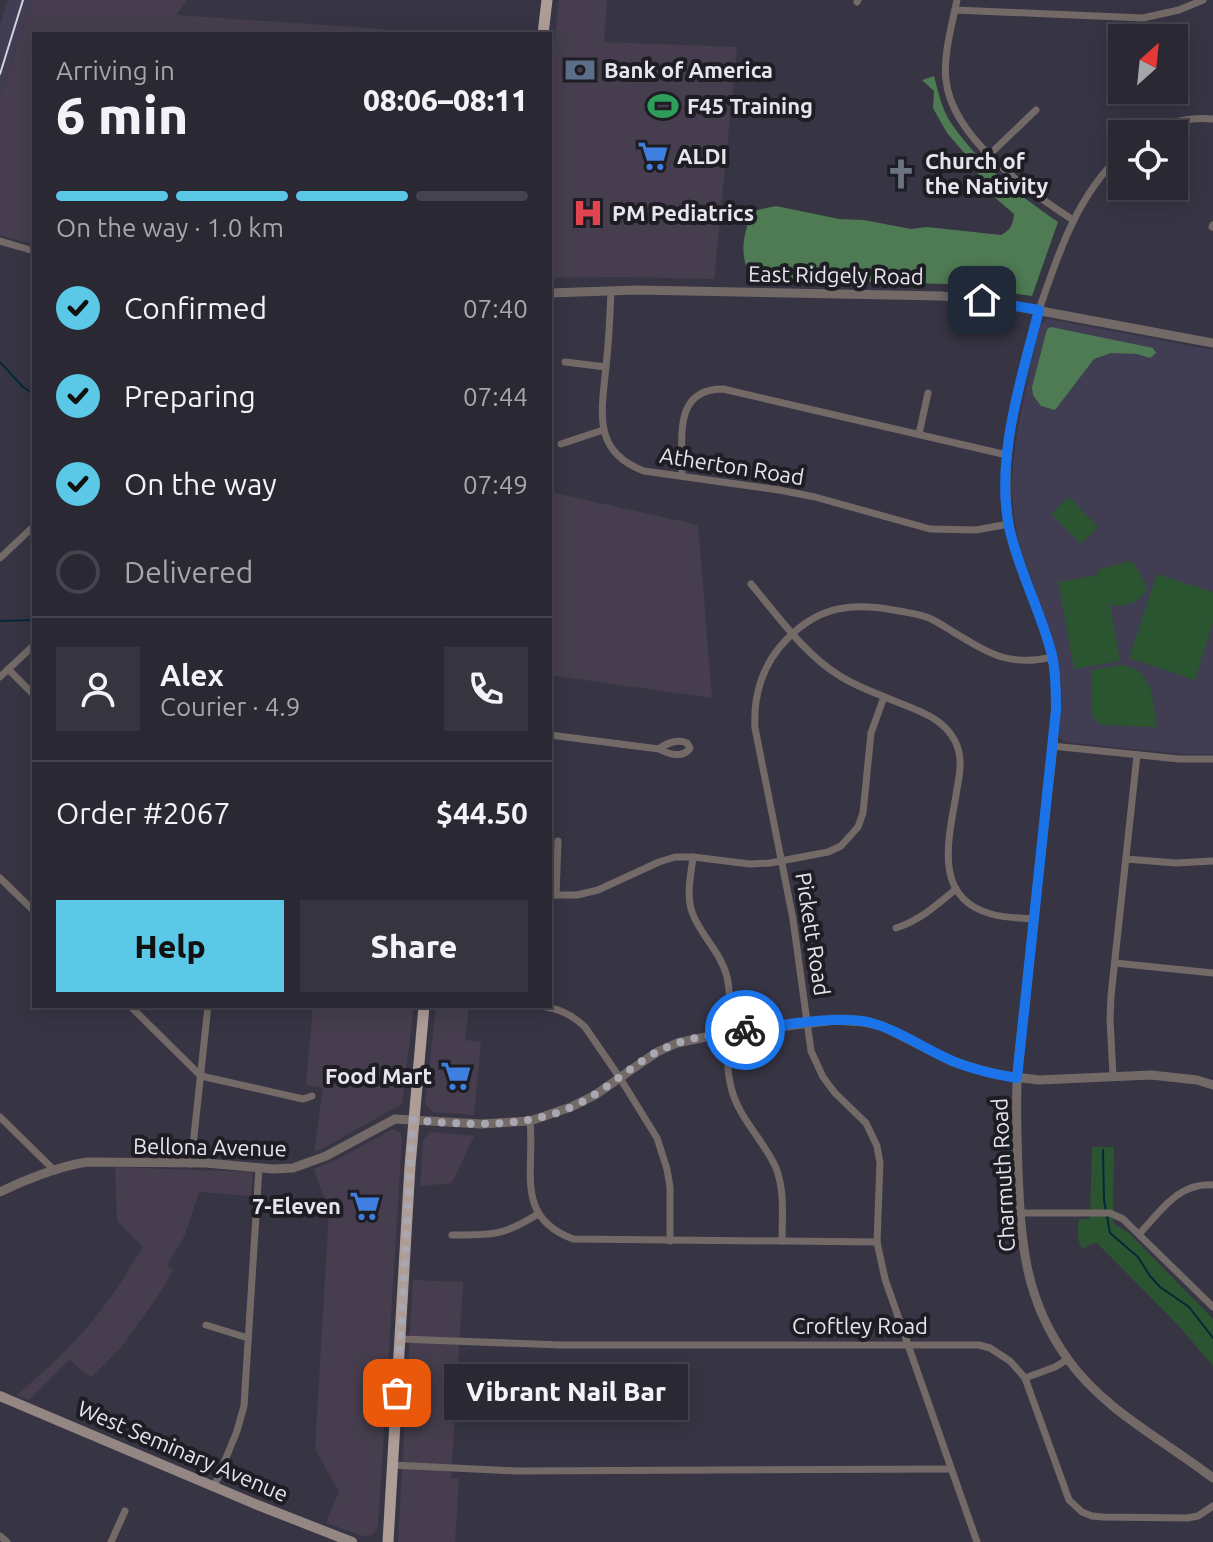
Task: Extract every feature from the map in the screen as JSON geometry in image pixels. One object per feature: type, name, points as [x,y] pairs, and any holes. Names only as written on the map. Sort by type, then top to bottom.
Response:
[{"type":"main road","points":[[543,32],[547,0]]},
{"type":"main road","points":[[388,1542],[413,1120],[424,1008]]},
{"type":"main road","name":"West Seminary Avenue","points":[[0,1396],[352,1542]]},
{"type":"street","points":[[957,0],[945,69],[951,104],[989,155],[1029,190],[1073,220]]},
{"type":"street","points":[[955,10],[1143,18],[1179,10],[1203,0]]},
{"type":"street","points":[[989,155],[1036,110]]},
{"type":"street","points":[[1183,120],[1213,119]]},
{"type":"street","name":"Charmuth Road","points":[[1108,171],[1073,220],[1057,256],[1025,362],[1007,455],[1006,487],[1014,548],[1039,613],[1052,657],[1056,688],[1017,1078],[1022,1242],[1033,1293],[1068,1359],[1108,1402],[1213,1478]]},
{"type":"street","points":[[0,241],[32,250]]},
{"type":"street","points":[[561,444],[603,430],[601,403],[611,291]]},
{"type":"street","name":"East Ridgely Road","points":[[552,293],[923,295],[1039,310],[1213,343]]},
{"type":"street","points":[[565,362],[606,367]]},
{"type":"street","points":[[682,476],[684,413],[694,397],[711,389],[723,389],[1007,455]]},
{"type":"street","points":[[919,434],[928,393]]},
{"type":"street","name":"Atherton Road","points":[[603,430],[614,451],[644,471],[815,497],[930,529],[976,530],[1009,524]]},
{"type":"street","points":[[0,558],[32,528]]},
{"type":"street","points":[[751,584],[813,655],[841,677],[932,717],[949,731],[960,753],[961,768],[947,857],[951,880],[972,905],[989,914],[1034,919]]},
{"type":"street","name":"Pickett Road","points":[[977,1542],[885,1279],[877,1242],[880,1163],[877,1146],[866,1123],[835,1093],[818,1070],[811,1051],[783,862],[755,728],[755,715],[757,694],[765,671],[781,644],[807,621],[835,608],[876,606],[930,618],[984,651],[1008,660],[1052,657]]},
{"type":"street","points":[[0,677],[32,647]]},
{"type":"street","points":[[8,669],[32,693]]},
{"type":"street","points":[[558,841],[553,895],[587,893],[667,859],[693,857],[750,864],[783,862],[828,852],[841,846],[858,827],[865,799],[871,733],[884,697]]},
{"type":"street","points":[[552,735],[659,749]]},
{"type":"street","points":[[1052,746],[1179,759],[1213,759]]},
{"type":"street","points":[[1113,1076],[1110,1019],[1137,755]]},
{"type":"street","points":[[693,857],[690,902],[697,923],[725,970],[728,1074],[741,1112],[774,1164],[780,1181],[783,1198],[782,1241]]},
{"type":"street","points":[[1126,859],[1176,863],[1213,861]]},
{"type":"street","points":[[0,878],[32,909]]},
{"type":"street","points":[[896,928],[924,916],[956,889]]},
{"type":"street","points":[[1115,963],[1213,973]]},
{"type":"street","points":[[132,1008],[201,1076],[303,1099],[312,1096]]},
{"type":"street","points":[[191,1164],[208,1008]]},
{"type":"street","points":[[552,1008],[578,1020],[591,1034],[657,1138],[670,1187],[670,1241]]},
{"type":"street","name":"Bellona Avenue","points":[[0,1192],[87,1162],[220,1163],[284,1169],[326,1156],[395,1119],[481,1124],[530,1121],[595,1095],[657,1052],[677,1043],[729,1032],[808,1023],[844,1020],[873,1024],[965,1066],[1017,1078],[1039,1080],[1151,1075],[1213,1085]]},
{"type":"street","points":[[0,1117],[55,1171]]},
{"type":"street","points":[[530,1121],[531,1193],[538,1214],[554,1230],[573,1239],[877,1242]]},
{"type":"street","points":[[214,1487],[241,1417],[259,1168]]},
{"type":"street","points":[[1140,1233],[1183,1190],[1213,1185]]},
{"type":"street","points":[[1020,1213],[1110,1213],[1123,1219],[1213,1307]]},
{"type":"street","points":[[452,1235],[500,1233],[538,1214]]},
{"type":"street","points":[[206,1325],[248,1338]]},
{"type":"street","name":"Croftley Road","points":[[400,1339],[560,1345],[979,1345],[1010,1361],[1025,1378],[1064,1490],[1075,1507],[1092,1516],[1187,1518],[1198,1516],[1213,1506]]},
{"type":"street","points":[[1025,1378],[1068,1359]]},
{"type":"street","points":[[392,1465],[517,1471],[951,1469]]},
{"type":"street","points":[[111,1542],[125,1511]]},
{"type":"street","points":[[0,1536],[7,1542]]},
{"type":"shaded area","points":[[8,0],[32,0],[0,96],[0,25]]},
{"type":"shaded area","points":[[32,0],[187,0],[176,15],[384,29],[384,32],[32,32],[32,244],[0,235],[0,96]]},
{"type":"shaded area","points":[[559,0],[607,0],[604,42],[737,47],[714,279],[552,278],[552,63]]},
{"type":"shaded area","points":[[1048,319],[1213,350],[1213,754],[1180,754],[1066,742],[1059,738],[1062,688],[1057,655],[1020,548],[1011,487],[1017,432],[1031,363],[1041,324]]},
{"type":"shaded area","points":[[552,492],[698,525],[712,698],[552,675]]},
{"type":"shaded area","points":[[313,1008],[414,1008],[402,1104],[314,1153],[323,1088],[306,1085]]},
{"type":"shaded area","points":[[436,1008],[469,1008],[465,1040],[481,1042],[474,1115],[433,1112],[425,1104]]},
{"type":"shaded area","points":[[393,1129],[402,1138],[378,1528],[372,1535],[363,1536],[326,1523],[339,1492],[315,1449],[329,1211],[314,1169]]},
{"type":"shaded area","points":[[431,1132],[474,1136],[452,1183],[420,1186],[423,1140]]},
{"type":"shaded area","points":[[115,1167],[253,1172],[251,1196],[199,1192],[184,1237],[167,1265],[173,1270],[122,1346],[92,1377],[70,1359],[29,1400],[17,1395],[88,1327],[143,1247],[117,1221]]},
{"type":"shaded area","points":[[413,1280],[463,1282],[451,1478],[459,1479],[455,1542],[398,1542]]},
{"type":"green space","points":[[934,76],[945,112],[962,138],[1000,177],[1058,222],[1032,296],[946,284],[761,279],[750,276],[743,251],[750,219],[753,211],[776,206],[911,229],[927,227],[1001,235],[1009,229],[1014,214],[992,195],[966,155],[947,133],[933,108],[934,91],[922,80]]},
{"type":"green space","points":[[1051,327],[1153,348],[1156,353],[1150,358],[1111,353],[1094,359],[1055,410],[1041,406],[1033,395],[1032,387],[1047,329]]},
{"type":"green space","points":[[1069,497],[1098,527],[1081,544],[1051,514]]},
{"type":"green space","points":[[1129,561],[1135,564],[1148,591],[1130,604],[1110,604],[1120,661],[1074,669],[1058,582],[1098,575],[1097,570]]},
{"type":"green space","points":[[1157,574],[1213,592],[1213,623],[1195,680],[1129,658]]},
{"type":"green space","points":[[1122,665],[1141,673],[1146,680],[1157,727],[1101,725],[1092,717],[1091,670]]},
{"type":"green space","points":[[1092,1147],[1114,1147],[1113,1223],[1129,1233],[1213,1319],[1213,1366],[1177,1324],[1096,1242],[1082,1249],[1078,1227],[1079,1219],[1090,1219]]},
{"type":"waterway","points":[[0,362],[32,393]]},
{"type":"waterway","points":[[0,621],[32,620]]},
{"type":"waterway","points":[[1103,1150],[1104,1200],[1110,1233],[1138,1257],[1160,1287],[1189,1307],[1213,1338]]},
{"type":"tram line","points":[[0,74],[23,0]]},
{"type":"way so far","points":[[397,1393],[413,1120],[481,1124],[530,1121],[595,1095],[657,1052],[677,1043],[745,1030]]},
{"type":"place","name":"Bank of America","points":[[580,70]]},
{"type":"place","name":"F45 Training","points":[[663,106]]},
{"type":"place","name":"ALDI","points":[[653,156]]},
{"type":"place","name":"Church of the Nativity","points":[[901,174]]},
{"type":"place","name":"PM Pediatrics","points":[[588,213]]},
{"type":"place","name":"Food Mart","points":[[456,1076]]},
{"type":"place","name":"7-Eleven","points":[[365,1206]]},
{"type":"place","name":"Vibrant Nail Bar","points":[[397,1393]]},
{"type":"route","points":[[745,1030],[835,1020],[864,1022],[882,1026],[965,1066],[1017,1078],[1056,710],[1052,657],[1014,548],[1006,503],[1007,455],[1025,362],[1039,310],[982,300]]}]
